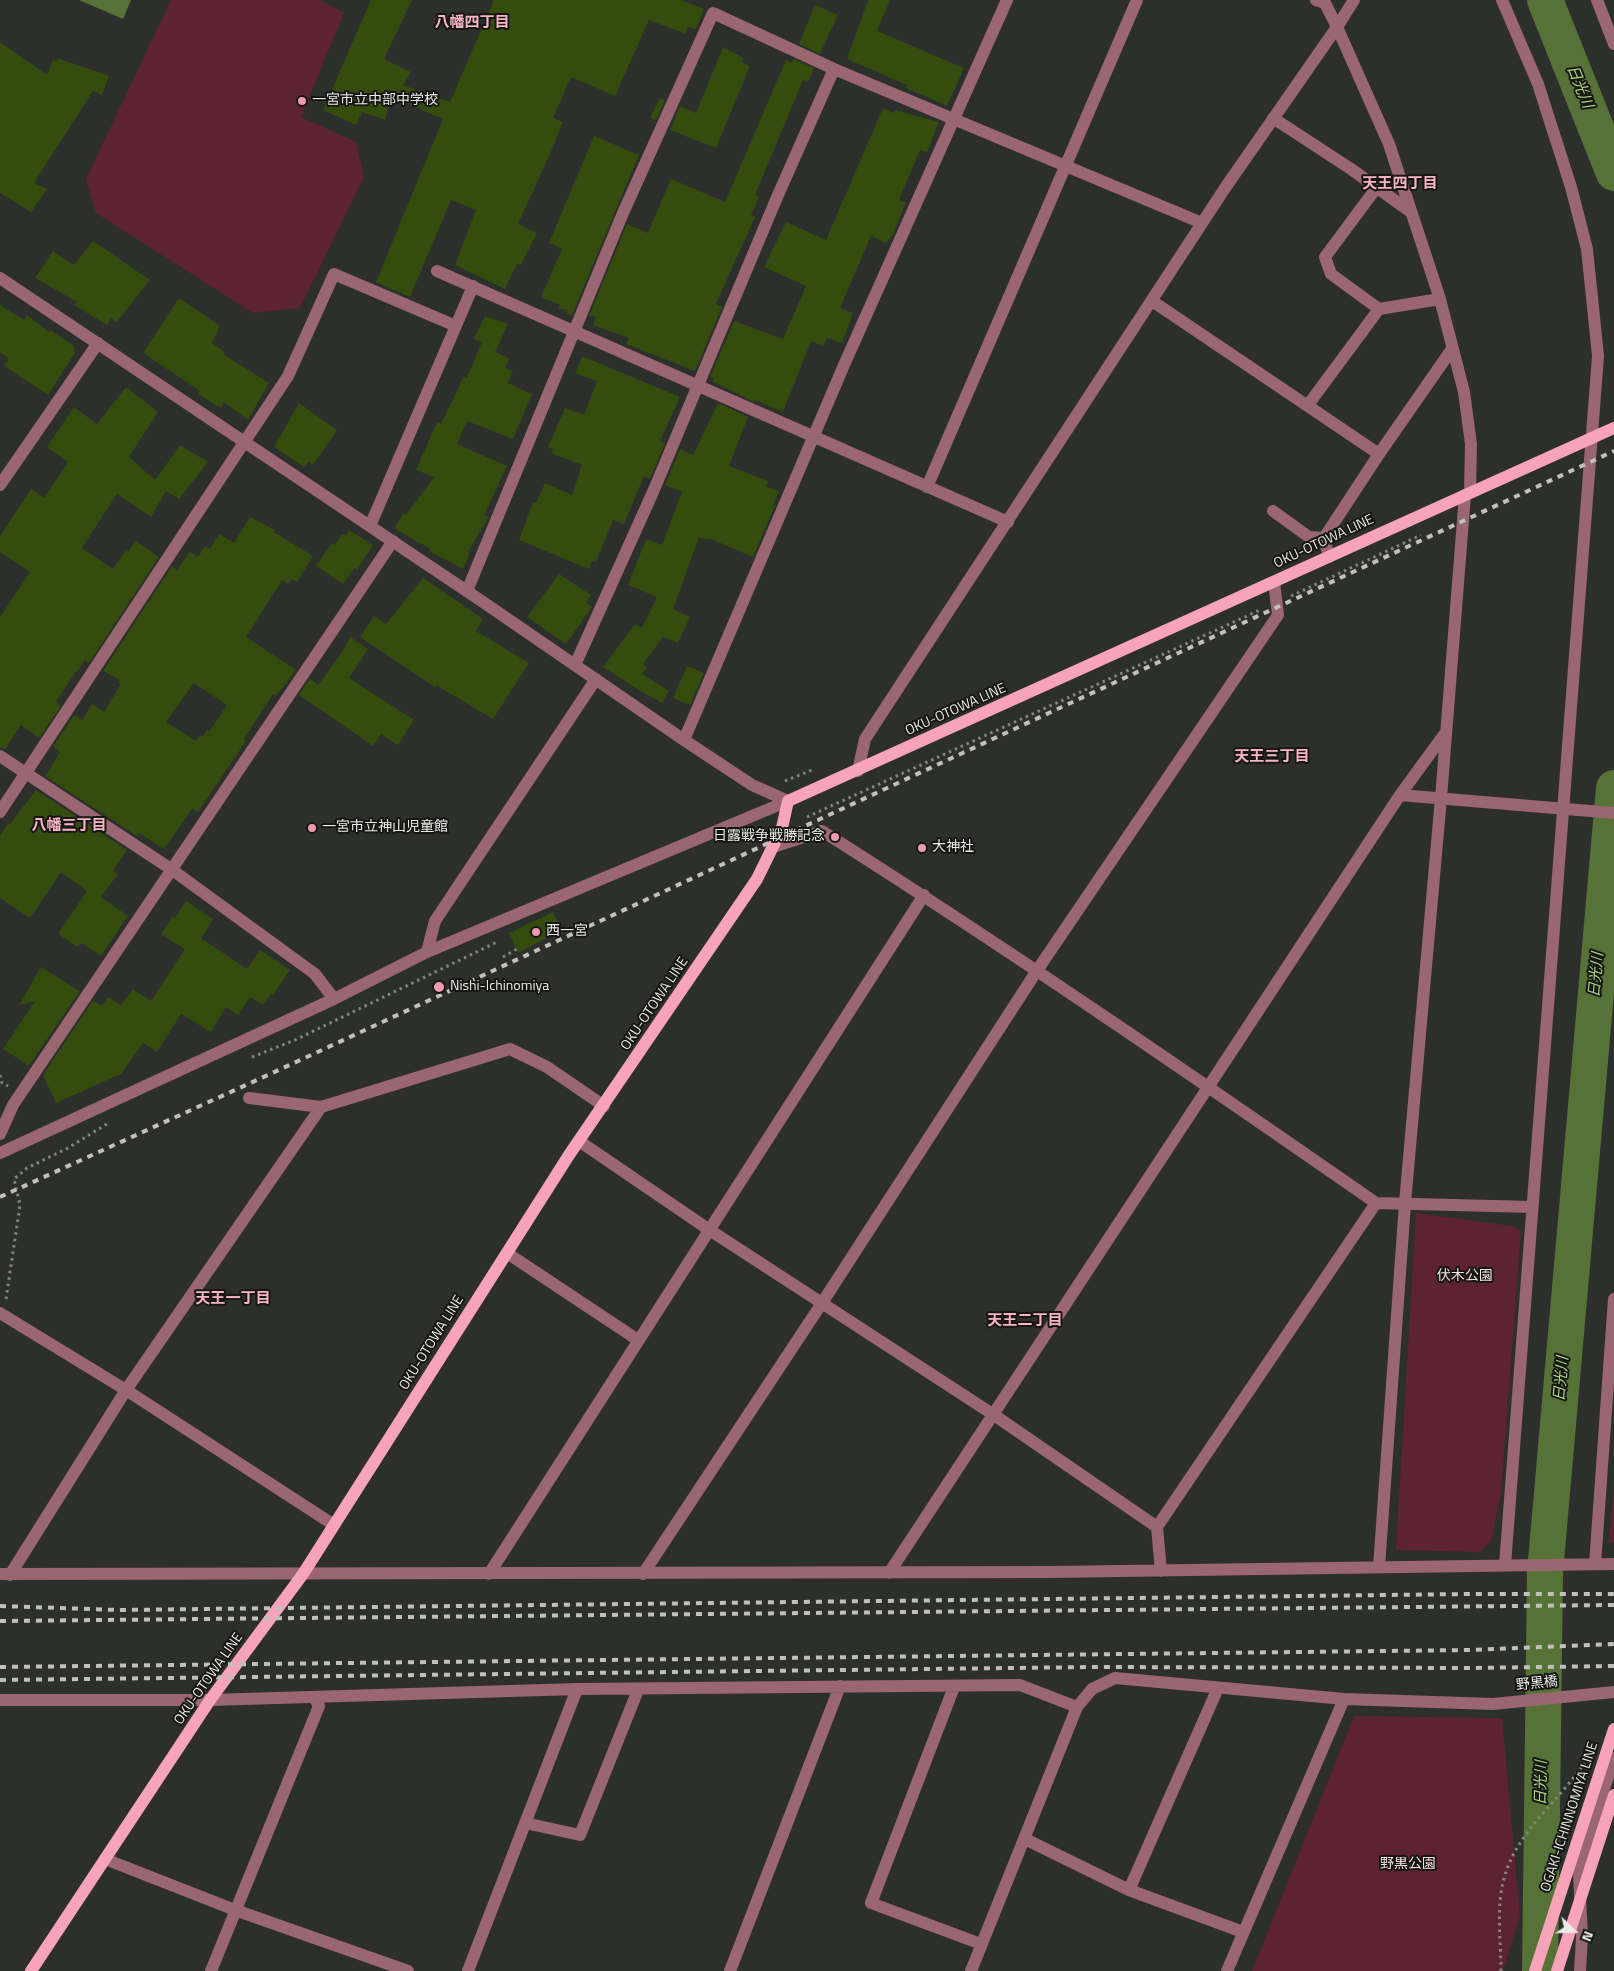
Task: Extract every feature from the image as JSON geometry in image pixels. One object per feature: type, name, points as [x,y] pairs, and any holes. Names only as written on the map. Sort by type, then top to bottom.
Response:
[{"type":"main road","name":"OKU-OTOWA LINE","points":[[31,1971],[210,1700],[303,1574],[579,1141],[757,879],[782,828],[788,802],[1614,428]]},
{"type":"main road","name":"OGAKI-ICHINNOMIYA LINE","points":[[1535,1971],[1614,1730]]},
{"type":"main road","points":[[1557,1971],[1614,1795]]},
{"type":"street","points":[[684,740],[813,437],[1008,0]]},
{"type":"street","points":[[928,487],[1064,165],[1137,0]]},
{"type":"street","points":[[1316,0],[1325,4],[1337,27],[1389,144],[1440,299],[1464,392],[1470,444],[1468,493],[1405,1203],[1379,1567]]},
{"type":"street","points":[[858,771],[865,739],[1202,223],[1354,0]]},
{"type":"street","points":[[1502,0],[1538,84],[1571,187],[1587,249],[1598,356],[1594,437],[1532,1207],[1508,1565]]},
{"type":"street","points":[[1597,0],[1614,44]]},
{"type":"street","points":[[467,592],[622,213],[713,13],[834,69],[1202,223]]},
{"type":"street","points":[[575,665],[654,492],[774,204],[834,69]]},
{"type":"street","points":[[1273,118],[1411,212]]},
{"type":"street","points":[[1376,187],[1325,257],[1331,274],[1380,309]]},
{"type":"street","points":[[437,271],[1008,522]]},
{"type":"street","points":[[0,812],[288,376],[334,274],[456,326]]},
{"type":"street","points":[[0,278],[393,541],[684,740],[752,785],[788,802]]},
{"type":"street","points":[[370,526],[473,286]]},
{"type":"street","points":[[1308,405],[1380,309],[1440,299]]},
{"type":"street","points":[[1152,301],[1379,454]]},
{"type":"street","points":[[0,485],[98,343]]},
{"type":"street","points":[[1329,557],[1324,538],[1379,454],[1452,349]]},
{"type":"street","points":[[1272,510],[1309,537],[1324,538]]},
{"type":"street","points":[[0,1134],[13,1105],[393,541]]},
{"type":"street","points":[[643,1574],[822,1303],[1036,972],[1278,615],[1274,582]]},
{"type":"street","points":[[427,952],[435,921],[596,679]]},
{"type":"street","points":[[889,1573],[1400,795],[1446,732]]},
{"type":"street","points":[[0,756],[171,869],[315,974],[334,999]]},
{"type":"street","points":[[1400,795],[1614,813]]},
{"type":"street","points":[[0,1153],[334,999],[427,952],[788,802]]},
{"type":"street","points":[[773,847],[822,831],[924,895],[1209,1087],[1376,1203],[1532,1207]]},
{"type":"street","points":[[489,1574],[924,895]]},
{"type":"street","points":[[249,1098],[321,1107],[510,1049],[547,1067],[604,1106]]},
{"type":"street","points":[[5,1575],[126,1390],[321,1107]]},
{"type":"street","points":[[579,1141],[708,1230],[994,1415],[1157,1527]]},
{"type":"street","points":[[1161,1571],[1157,1527],[1376,1203]]},
{"type":"street","points":[[507,1252],[638,1340]]},
{"type":"street","points":[[1590,1564],[1614,1299]]},
{"type":"street","points":[[2,1314],[126,1390],[334,1525]]},
{"type":"street","points":[[5,1575],[889,1573],[1614,1564]]},
{"type":"street","name":"野黒橋","points":[[971,1971],[1077,1707],[1092,1689],[1115,1678],[1344,1699],[1493,1704],[1614,1692]]},
{"type":"street","points":[[0,1700],[210,1700],[577,1689],[638,1690],[1020,1685],[1077,1707]]},
{"type":"street","points":[[730,1971],[840,1686]]},
{"type":"street","points":[[954,1687],[871,1903],[981,1944]]},
{"type":"street","points":[[1129,1890],[1218,1688]]},
{"type":"street","points":[[468,1971],[577,1689]]},
{"type":"street","points":[[525,1823],[580,1835],[638,1690]]},
{"type":"street","points":[[211,1971],[319,1706],[314,1697]]},
{"type":"street","points":[[1227,1971],[1344,1699]]},
{"type":"street","points":[[1580,1971],[1582,1937],[1580,1873],[1583,1855],[1614,1758]]},
{"type":"street","points":[[1025,1839],[1129,1890],[1243,1932]]},
{"type":"street","points":[[105,1860],[235,1910],[408,1971]]},
{"type":"path","points":[[735,841],[744,838],[749,843],[1428,532]]},
{"type":"path","points":[[251,1058],[295,1040],[500,941]]},
{"type":"path","points":[[503,957],[516,949]]},
{"type":"path","points":[[2,1314],[20,1205],[14,1179],[27,1168],[68,1148],[114,1120]]},
{"type":"path","points":[[1501,1971],[1500,1904],[1506,1872],[1518,1846],[1588,1756]]},
{"type":"green space","points":[[171,0],[320,0],[344,13],[301,117],[356,142],[364,177],[300,308],[253,313],[96,213],[86,179]]},
{"type":"green space","name":"伏木公園","points":[[1416,1213],[1512,1226],[1521,1231],[1501,1492],[1491,1541],[1480,1552],[1396,1550]]},
{"type":"green space","points":[[1614,1481],[1614,1542],[1609,1543]]},
{"type":"green space","name":"野黒公園","points":[[1354,1716],[1502,1718],[1520,1916],[1503,1971],[1252,1971]]},
{"type":"shaded area","points":[[79,0],[131,0],[123,19]]},
{"type":"building","points":[[371,0],[412,0],[384,59],[411,72],[403,85],[450,102],[494,0],[681,0],[704,9],[696,29],[688,27],[686,34],[649,20],[615,96],[571,77],[553,118],[563,122],[518,224],[537,233],[521,265],[517,264],[505,289],[455,265],[476,210],[451,200],[410,297],[376,282],[443,119],[392,97],[385,120],[362,112],[356,125],[323,110]]},
{"type":"building","points":[[868,0],[890,0],[877,31],[964,68],[947,106],[906,88],[907,85],[847,59]]},
{"type":"building","points":[[815,5],[838,15],[820,54],[799,44]]},
{"type":"building","points":[[0,42],[47,75],[53,60],[57,61],[57,58],[109,76],[102,95],[93,91],[34,183],[47,189],[31,212],[0,193]]},
{"type":"building","points":[[723,47],[744,58],[742,62],[750,66],[716,148],[670,130],[680,106],[696,113]]},
{"type":"building","points":[[793,59],[814,68],[808,82],[803,80],[755,195],[759,197],[751,215],[755,217],[716,304],[722,307],[695,371],[626,344],[629,338],[593,325],[596,317],[589,316],[627,224],[648,233],[671,179],[725,202],[786,60],[792,63]]},
{"type":"building","points":[[660,98],[665,100],[656,120],[650,118]]},
{"type":"building","points":[[883,108],[893,113],[895,110],[939,122],[927,152],[920,150],[899,200],[906,202],[893,235],[886,243],[871,236],[840,308],[853,313],[842,343],[827,338],[823,346],[811,341],[783,412],[755,400],[754,402],[712,381],[714,378],[710,377],[734,321],[783,339],[806,286],[764,267],[786,222],[826,240]]},
{"type":"building","points":[[594,136],[639,155],[572,315],[566,314],[568,310],[558,309],[560,305],[541,297],[562,249],[549,243]]},
{"type":"building","points":[[93,241],[150,280],[116,323],[111,318],[107,325],[74,305],[77,302],[35,278],[53,251],[74,265]]},
{"type":"building","points":[[179,298],[220,326],[212,343],[225,352],[223,354],[269,383],[248,420],[224,402],[221,408],[198,394],[200,391],[143,353]]},
{"type":"building","points":[[0,305],[24,320],[27,315],[49,332],[50,330],[74,346],[75,353],[48,395],[4,366],[9,358],[0,353]]},
{"type":"building","points":[[485,316],[508,324],[495,352],[509,358],[505,368],[513,371],[508,383],[532,394],[513,439],[467,421],[457,444],[507,466],[484,515],[489,517],[468,552],[470,553],[463,569],[429,551],[430,549],[394,528],[403,514],[406,515],[434,477],[416,470],[437,422],[441,424],[464,376],[467,378],[482,342],[474,339]]},
{"type":"building","points":[[582,356],[680,397],[660,441],[665,443],[650,479],[644,476],[624,524],[613,520],[596,562],[592,561],[589,569],[519,540],[533,502],[536,503],[545,483],[572,495],[582,465],[551,453],[553,449],[548,447],[565,408],[584,415],[597,381],[575,373]]},
{"type":"building","points":[[126,387],[158,412],[129,457],[155,480],[180,445],[208,462],[179,499],[166,491],[151,517],[117,494],[82,548],[113,569],[126,550],[128,552],[136,541],[159,557],[89,663],[85,660],[76,671],[56,702],[61,706],[39,738],[21,725],[5,749],[0,748],[0,617],[30,572],[0,552],[0,536],[31,489],[44,498],[68,462],[47,447],[74,407],[97,424]]},
{"type":"building","points":[[299,403],[337,430],[313,465],[309,461],[304,467],[274,447]]},
{"type":"building","points":[[718,403],[748,417],[729,466],[768,481],[766,487],[779,491],[773,506],[775,506],[753,557],[709,538],[708,540],[699,537],[673,609],[690,617],[678,643],[663,637],[643,664],[647,667],[642,674],[669,691],[662,703],[603,667],[635,624],[642,628],[657,597],[628,585],[646,539],[662,545],[682,492],[665,485],[680,449],[693,455]]},
{"type":"building","points":[[250,517],[275,530],[274,532],[313,556],[297,582],[292,579],[288,584],[282,580],[246,637],[296,670],[276,696],[273,694],[244,739],[246,741],[198,812],[192,809],[164,849],[139,833],[137,836],[45,776],[60,752],[53,747],[74,715],[82,720],[92,704],[104,712],[121,684],[118,682],[120,680],[103,671],[172,566],[177,570],[190,552],[198,557],[205,546],[210,549],[219,534],[234,543]],"holes":[[[194,683],[227,705],[209,732],[207,730],[196,741],[166,722]]]},
{"type":"building","points":[[349,530],[373,545],[357,570],[354,568],[343,584],[316,566],[332,543],[335,545],[342,534],[346,536]]},
{"type":"building","points":[[559,574],[591,595],[586,602],[592,607],[566,644],[527,617]]},
{"type":"building","points":[[423,578],[483,619],[476,631],[529,663],[493,719],[436,685],[435,687],[360,637],[374,616],[386,624]]},
{"type":"building","points":[[350,637],[368,649],[349,678],[414,720],[398,745],[381,734],[373,746],[299,695],[310,679],[318,685],[342,652]]},
{"type":"building","points":[[687,666],[704,673],[690,705],[673,698]]},
{"type":"building","points":[[36,790],[127,850],[113,871],[118,874],[101,897],[128,916],[101,956],[81,943],[78,947],[58,934],[87,891],[61,872],[30,918],[0,898],[0,836],[8,823],[10,824]]},
{"type":"building","points":[[186,901],[213,919],[201,938],[247,969],[260,950],[290,970],[273,995],[271,994],[263,1005],[250,997],[238,1015],[226,1007],[211,1032],[181,1014],[157,1052],[143,1043],[121,1074],[56,1103],[43,1075],[93,1000],[102,1006],[108,997],[121,1005],[133,989],[151,1001],[185,949],[161,934]]},
{"type":"building","name":"西一宮","points":[[553,912],[561,930],[518,953],[509,933]]},
{"type":"building","points":[[41,967],[80,991],[29,1066],[3,1049],[35,1001],[19,1005]]},
{"type":"waterway","name":"日光川","points":[[1545,0],[1614,173]]},
{"type":"waterway","name":"日光川","points":[[1540,1971],[1545,1572],[1614,788]]},
{"type":"railway","points":[[0,1197],[268,1075],[1614,451]]},
{"type":"railway","points":[[0,1606],[119,1610],[1471,1594],[1614,1594]]},
{"type":"railway","points":[[0,1621],[1614,1605]]},
{"type":"railway","points":[[0,1667],[1471,1650],[1614,1644]]},
{"type":"railway","points":[[0,1680],[1094,1667],[1471,1668],[1614,1666]]},
{"type":"place","name":"一宮市立中部中学校","points":[[302,101]]},
{"type":"place","name":"一宮市立神山児童館","points":[[312,828]]},
{"type":"place","name":"日露戦争戦勝記念","points":[[835,837]]},
{"type":"place","name":"大神社","points":[[922,848]]},
{"type":"place","name":"西一宮","points":[[536,932]]},
{"type":"place","name":"Nishi-Ichinomiya","points":[[439,987]]},
{"type":"district","name":"八幡四丁目","points":[[472,23]]},
{"type":"district","name":"天王四丁目","points":[[1400,184]]},
{"type":"district","name":"天王三丁目","points":[[1272,757]]},
{"type":"district","name":"八幡三丁目","points":[[69,826]]},
{"type":"district","name":"天王一丁目","points":[[233,1299]]},
{"type":"district","name":"天王二丁目","points":[[1025,1321]]}]
